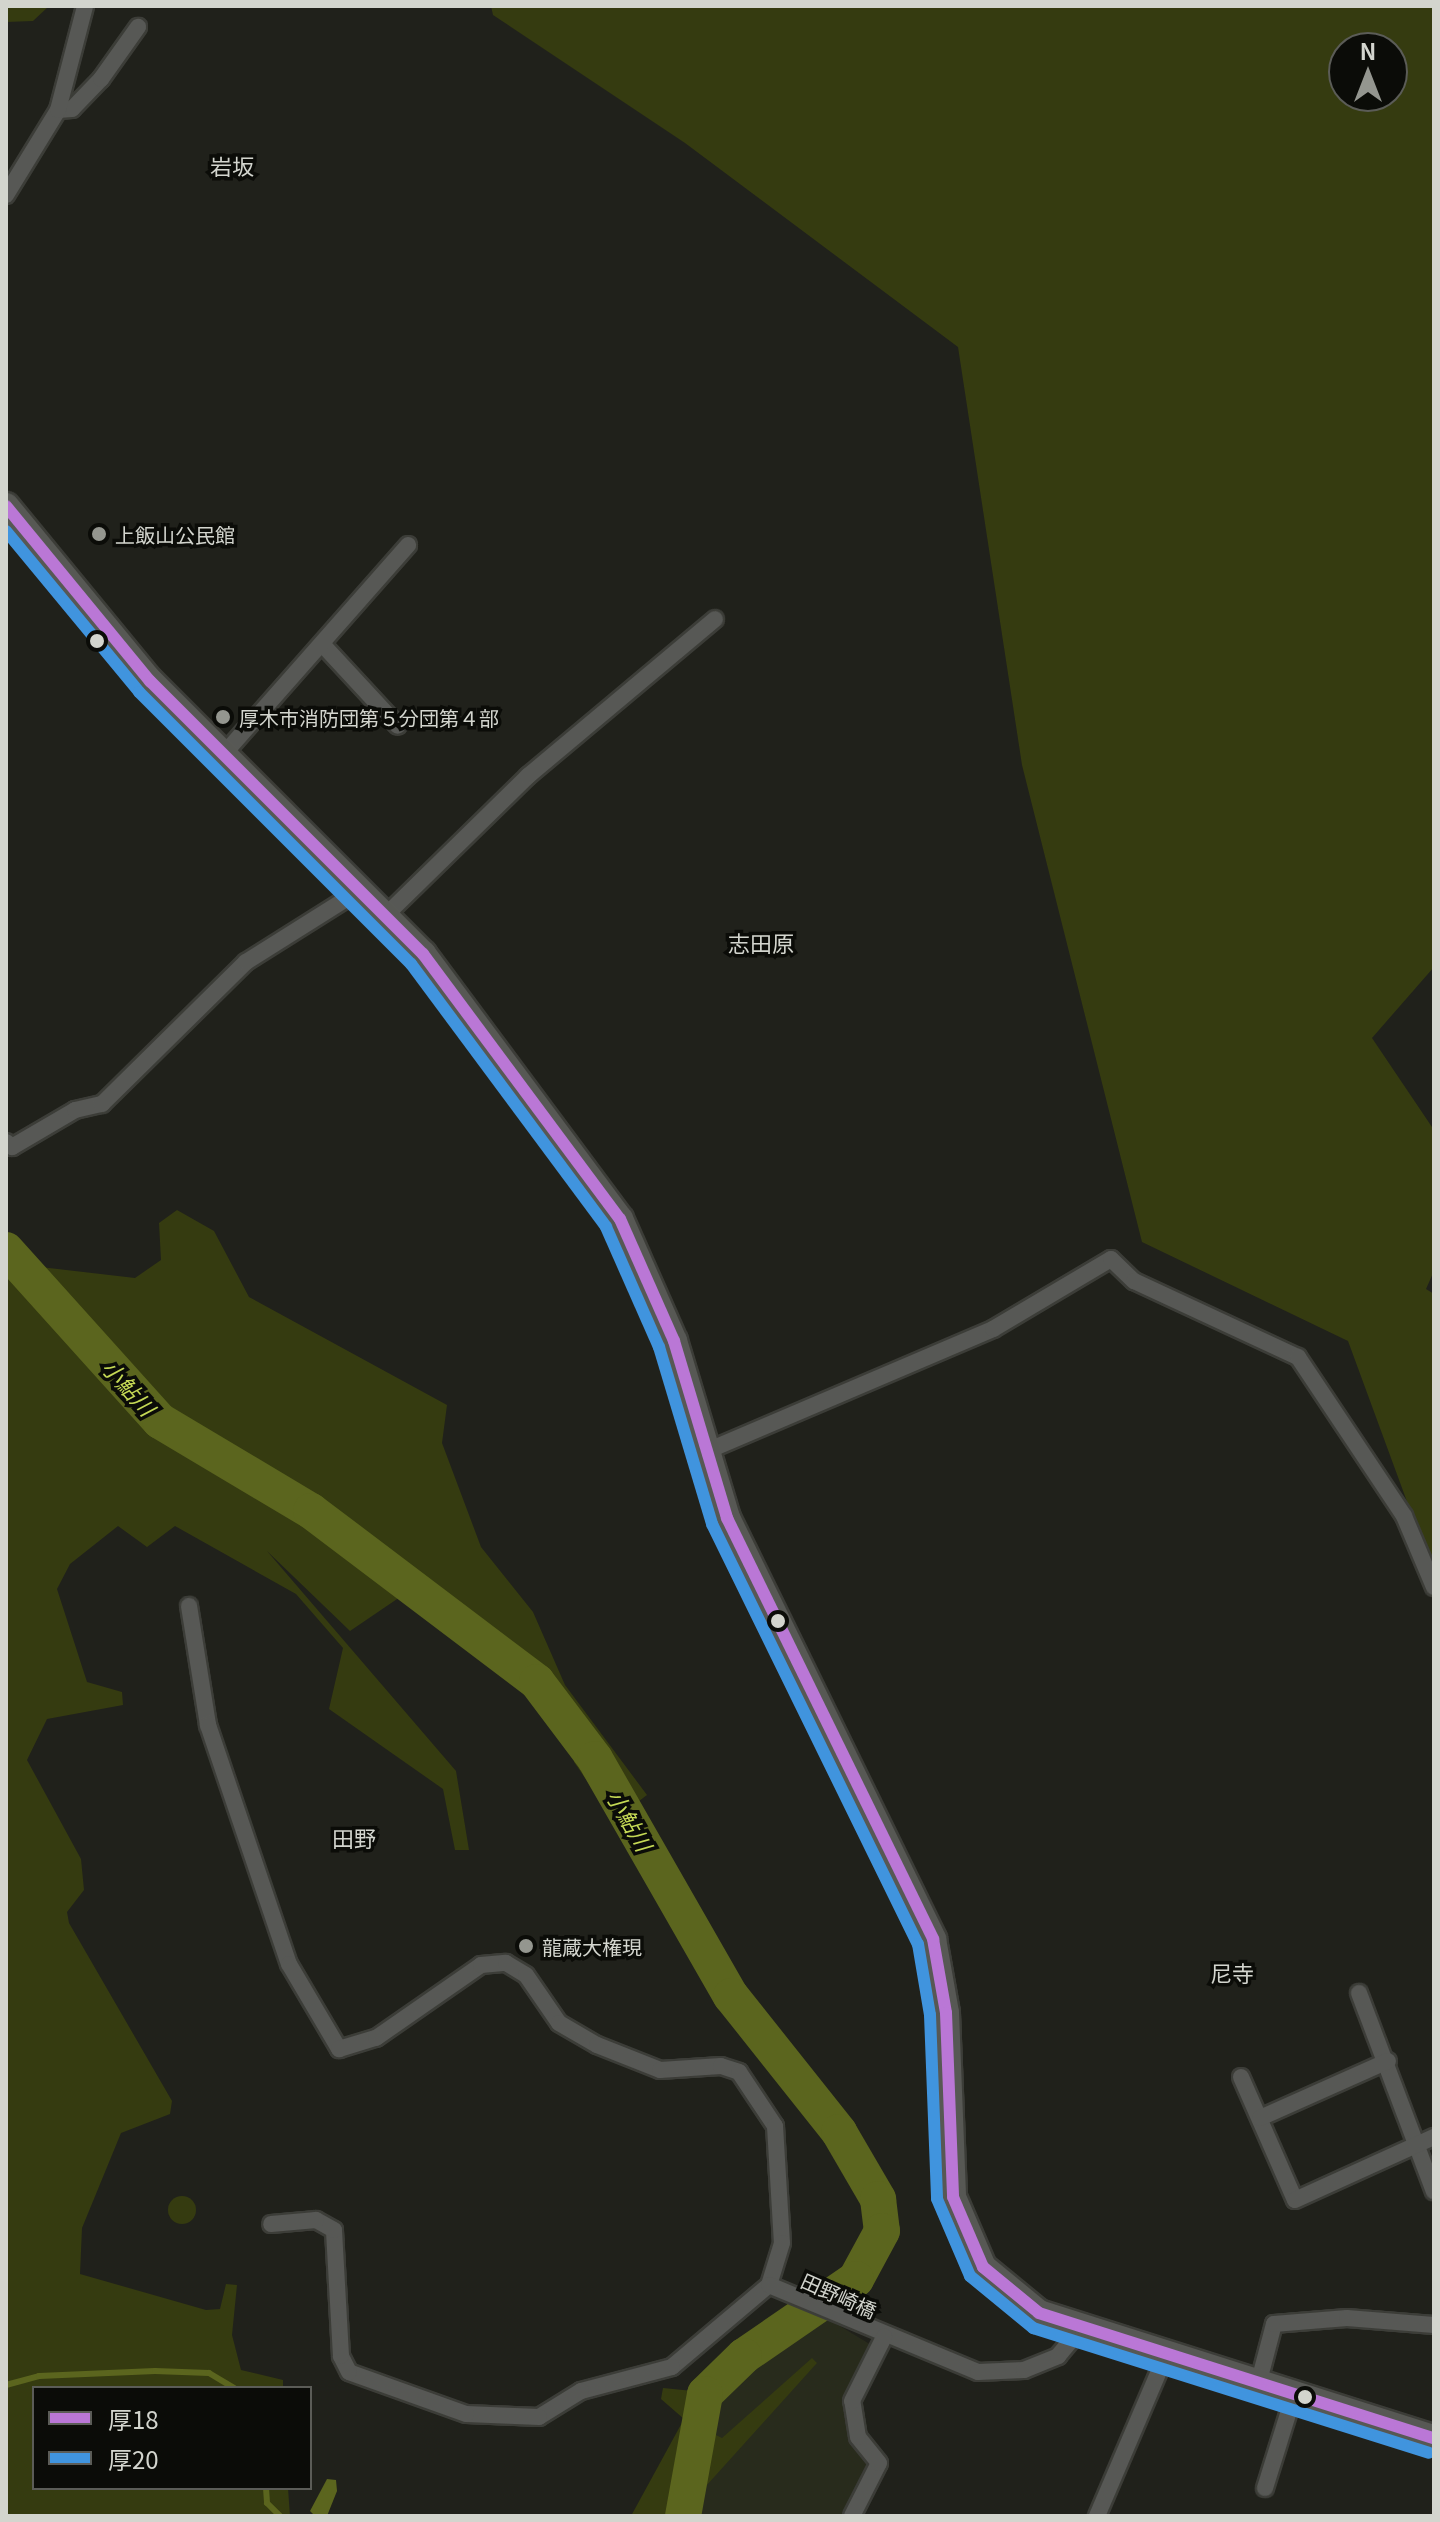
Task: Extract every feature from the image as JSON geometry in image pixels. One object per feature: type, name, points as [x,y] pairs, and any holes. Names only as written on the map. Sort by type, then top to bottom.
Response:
[{"type":"main road","points":[[6,506],[150,681],[362,889],[464,1004],[620,1219],[674,1341],[727,1518],[933,1939],[946,2013],[953,2197],[965,2236],[1008,2290],[1039,2313],[1434,2438]]},
{"type":"street","points":[[6,195],[58,110],[85,6]]},
{"type":"street","points":[[58,110],[72,109],[101,79],[138,27]]},
{"type":"street","points":[[223,755],[408,545]]},
{"type":"street","points":[[386,915],[528,776],[715,619]]},
{"type":"street","points":[[323,645],[398,726]]},
{"type":"street","points":[[6,1142],[12,1147],[75,1110],[102,1104],[246,962],[362,889]]},
{"type":"street","points":[[707,1451],[993,1329],[1111,1259],[1134,1281],[1298,1357],[1404,1516],[1434,1587]]},
{"type":"street","points":[[189,1606],[208,1725],[289,1964],[339,2049],[376,2038],[481,1965],[506,1963],[526,1975],[559,2023],[597,2045],[660,2070],[721,2066],[739,2072],[775,2126],[782,2243],[776,2288],[662,2372],[581,2391],[539,2417],[466,2414],[349,2372],[341,2356],[334,2230],[316,2220],[271,2224]]},
{"type":"street","points":[[1359,1993],[1427,2140],[1434,2191]]},
{"type":"street","points":[[1260,2118],[1388,2061]]},
{"type":"street","points":[[1241,2077],[1295,2200],[1427,2140]]},
{"type":"street","name":"田野崎橋","points":[[776,2288],[882,2336],[978,2372],[1008,2372],[1058,2356],[1082,2327]]},
{"type":"street","points":[[1259,2381],[1274,2324],[1347,2318],[1434,2325]]},
{"type":"street","points":[[852,2516],[879,2463],[858,2437],[852,2401],[882,2336]]},
{"type":"street","points":[[1097,2516],[1167,2353]]},
{"type":"street","points":[[1265,2488],[1294,2395]]},
{"type":"shaded area","points":[[6,6],[49,6],[33,21],[6,22]]},
{"type":"shaded area","points":[[491,6],[1434,6],[1434,967],[1372,1038],[1434,1130],[1434,1271],[1426,1289],[1434,1294],[1434,1575],[1348,1341],[1142,1242],[1022,765],[958,347],[685,143],[493,15]]},
{"type":"shaded area","points":[[177,1210],[214,1231],[249,1297],[447,1405],[442,1443],[481,1547],[533,1612],[565,1685],[647,1795],[614,1820],[574,1762],[573,1731],[409,1572],[403,1595],[350,1631],[267,1551],[456,1771],[469,1850],[455,1850],[443,1789],[329,1709],[343,1648],[296,1594],[175,1526],[147,1547],[118,1526],[70,1564],[57,1589],[87,1682],[122,1692],[123,1705],[47,1719],[27,1760],[81,1859],[84,1890],[67,1912],[69,1923],[172,2101],[170,2114],[121,2133],[82,2228],[80,2274],[206,2310],[220,2309],[226,2284],[237,2285],[232,2335],[241,2370],[283,2380],[283,2386],[32,2386],[32,2490],[288,2490],[290,2516],[6,2516],[6,1263],[135,1278],[161,1260],[159,1223]]},
{"type":"shaded area","points":[[182,2196],[192,2200],[196,2210],[192,2220],[182,2224],[172,2220],[168,2210],[172,2200]]},
{"type":"shaded area","points":[[825,2317],[873,2346],[847,2401],[872,2472],[842,2516],[691,2516],[711,2443],[715,2394],[725,2378],[807,2320]]},
{"type":"shaded area","points":[[812,2358],[817,2363],[679,2516],[631,2516],[684,2419],[661,2399],[663,2388],[693,2391],[700,2427],[722,2438]]},
{"type":"shaded area","points":[[327,2479],[336,2480],[337,2491],[327,2516],[315,2516],[310,2511]]},
{"type":"waterway","name":"小鮎川","points":[[6,1250],[160,1421],[311,1511],[537,1682],[595,1759],[731,1996],[839,2132],[878,2199],[882,2231],[856,2279],[744,2356],[705,2394],[683,2516]]},
{"type":"waterway","points":[[6,2385],[39,2376],[155,2371],[209,2373],[231,2386]]},
{"type":"waterway","points":[[266,2490],[267,2503],[280,2516]]},
{"type":"transit line","name":"厚18","points":[[6,506],[150,681],[423,954],[620,1219],[674,1341],[727,1518],[933,1939],[946,2013],[953,2197],[983,2267],[1039,2313],[1434,2438]]},
{"type":"transit line","name":"厚20","points":[[6,531],[139,692],[411,964],[606,1227],[659,1347],[712,1524],[918,1944],[930,2015],[937,2199],[970,2276],[1033,2328],[1429,2453]]},
{"type":"place","name":"上飯山公民館","points":[[99,534]]},
{"type":"place","name":"厚木市消防団第５分団第４部","points":[[223,717]]},
{"type":"place","name":"龍蔵大権現","points":[[526,1946]]},
{"type":"district","name":"岩坂","points":[[232,166]]},
{"type":"district","name":"志田原","points":[[761,943]]},
{"type":"district","name":"田野","points":[[354,1838]]},
{"type":"district","name":"尼寺","points":[[1232,1973]]}]
